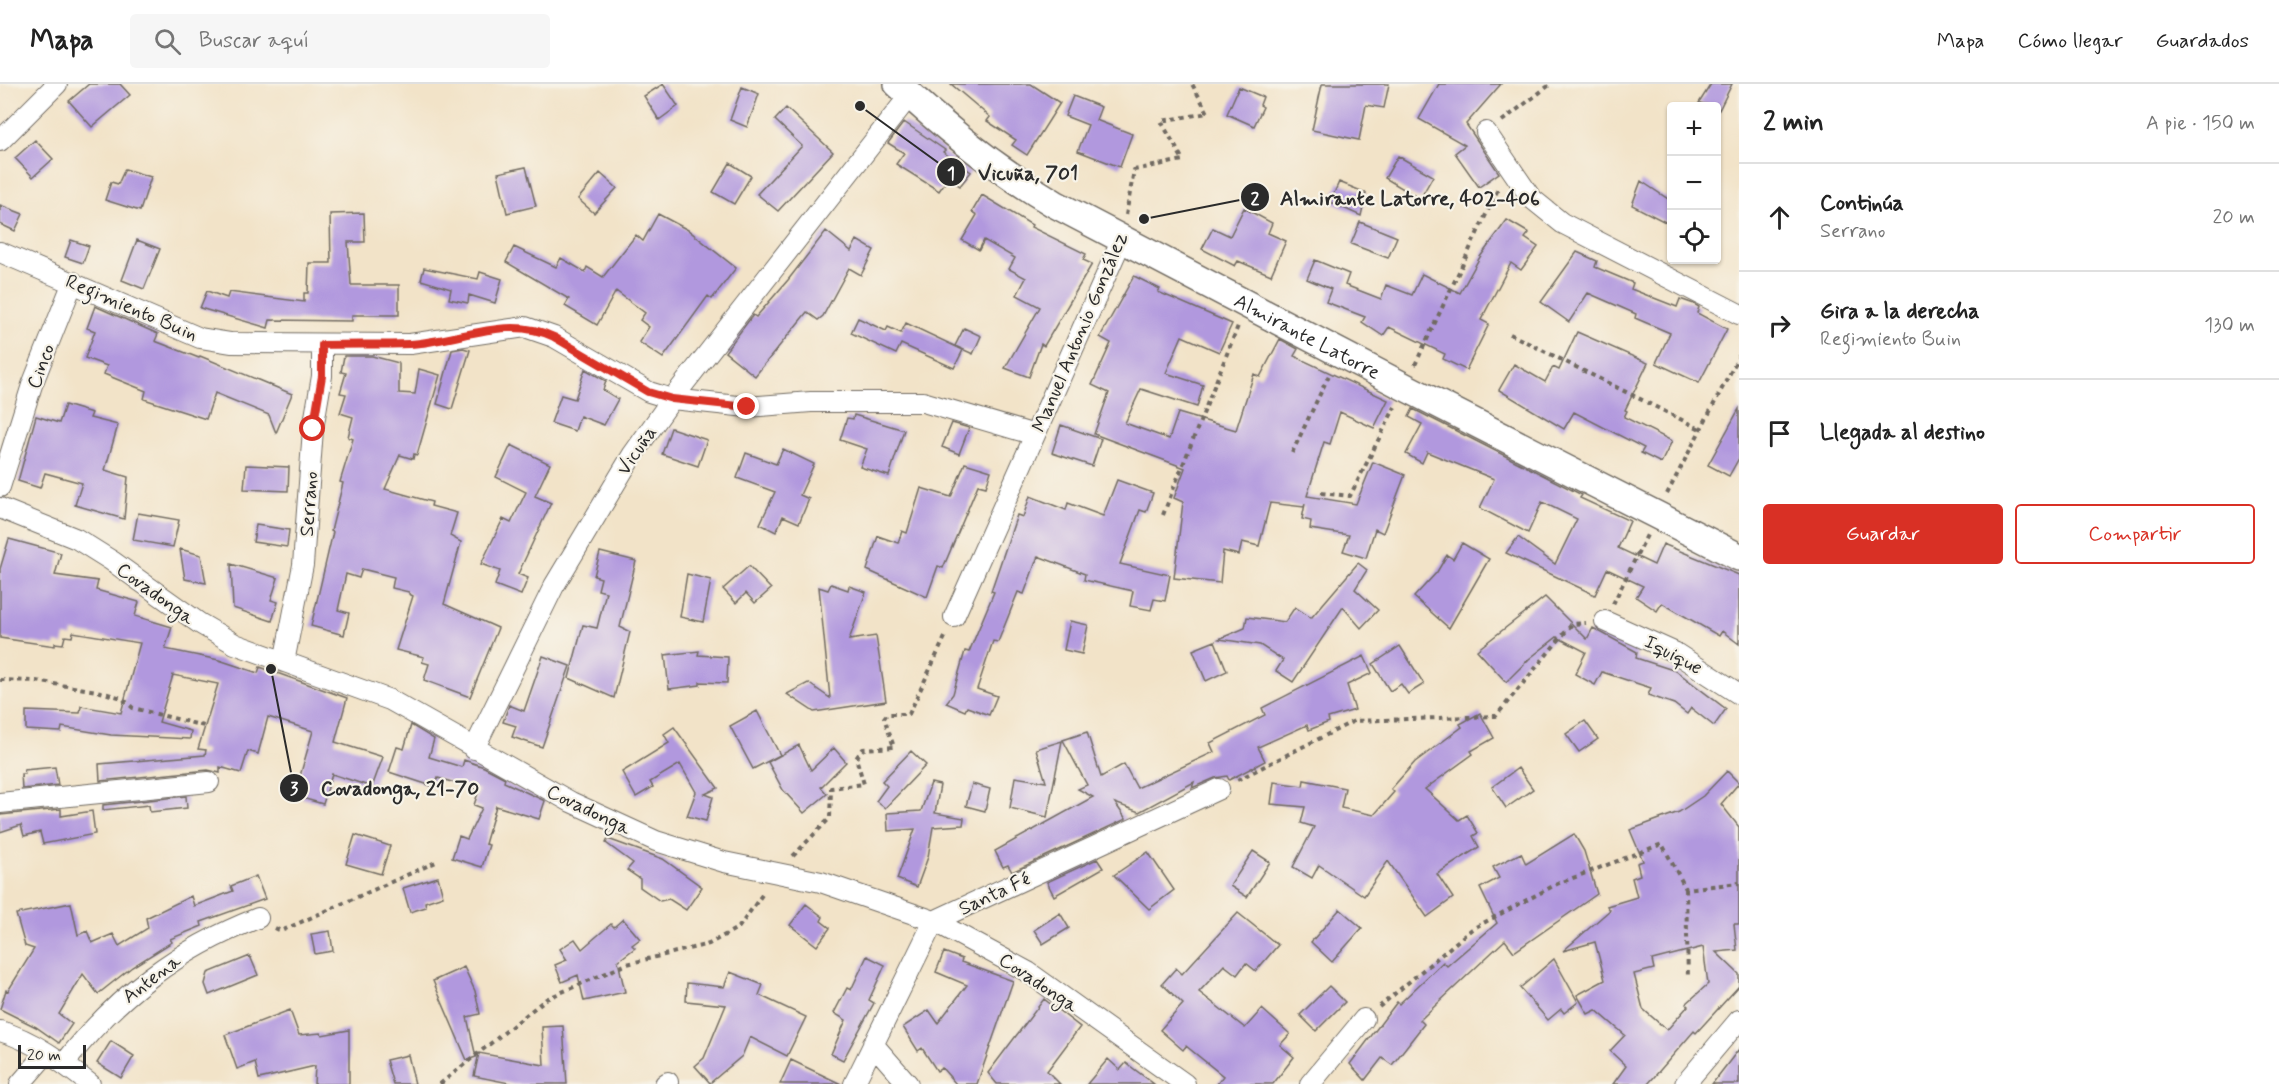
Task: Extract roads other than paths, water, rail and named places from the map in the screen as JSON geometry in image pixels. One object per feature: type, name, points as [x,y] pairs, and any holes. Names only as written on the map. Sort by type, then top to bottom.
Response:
[{"type":"main road","name":"Almirante Latorre","points":[[904,90],[963,143],[1015,180],[1055,204],[1123,237],[1405,387],[1739,557]]},
{"type":"street","points":[[0,141],[57,84]]},
{"type":"street","name":"Vicuña","points":[[474,749],[528,638],[592,519],[633,454],[904,90]]},
{"type":"street","points":[[1486,132],[1531,198],[1562,223],[1739,314]]},
{"type":"street","name":"Manuel Antonio González","points":[[954,617],[1123,237]]},
{"type":"street","name":"Regimiento Buin","points":[[0,252],[200,338],[231,343],[410,344],[525,327],[554,337],[648,392],[672,399],[747,407],[811,402],[923,402],[1035,435]]},
{"type":"street","name":"Cinco","points":[[0,487],[32,385],[73,282]]},
{"type":"street","name":"Serrano","points":[[284,662],[303,565],[313,429],[322,376],[322,345]]},
{"type":"street","name":"Covadonga","points":[[0,508],[77,539],[218,635],[284,662],[368,690],[410,710],[474,749],[571,802],[656,841],[724,862],[821,882],[934,921],[1028,972],[1185,1084]]},
{"type":"street","name":"Iquique","points":[[1605,621],[1674,652],[1739,694]]},
{"type":"street","points":[[0,803],[209,782]]},
{"type":"street","name":"Santa Fé","points":[[854,1084],[934,921],[1219,789]]},
{"type":"street","name":"Antena","points":[[64,1064],[108,1012],[153,973],[193,947],[258,918]]},
{"type":"street","points":[[1310,1084],[1364,1020]]},
{"type":"street","points":[[1685,1084],[1739,1020]]},
{"type":"street","points":[[0,1031],[64,1064],[90,1084]]},
{"type":"street","points":[[873,1044],[908,1084]]},
{"type":"street","points":[[20,1084],[46,1054]]},
{"type":"place","name":"Vicuña, 701","points":[[860,106]]},
{"type":"place","name":"Almirante Latorre, 402-406","points":[[1144,219]]},
{"type":"place","name":"Covadonga, 21-70","points":[[271,669]]}]
